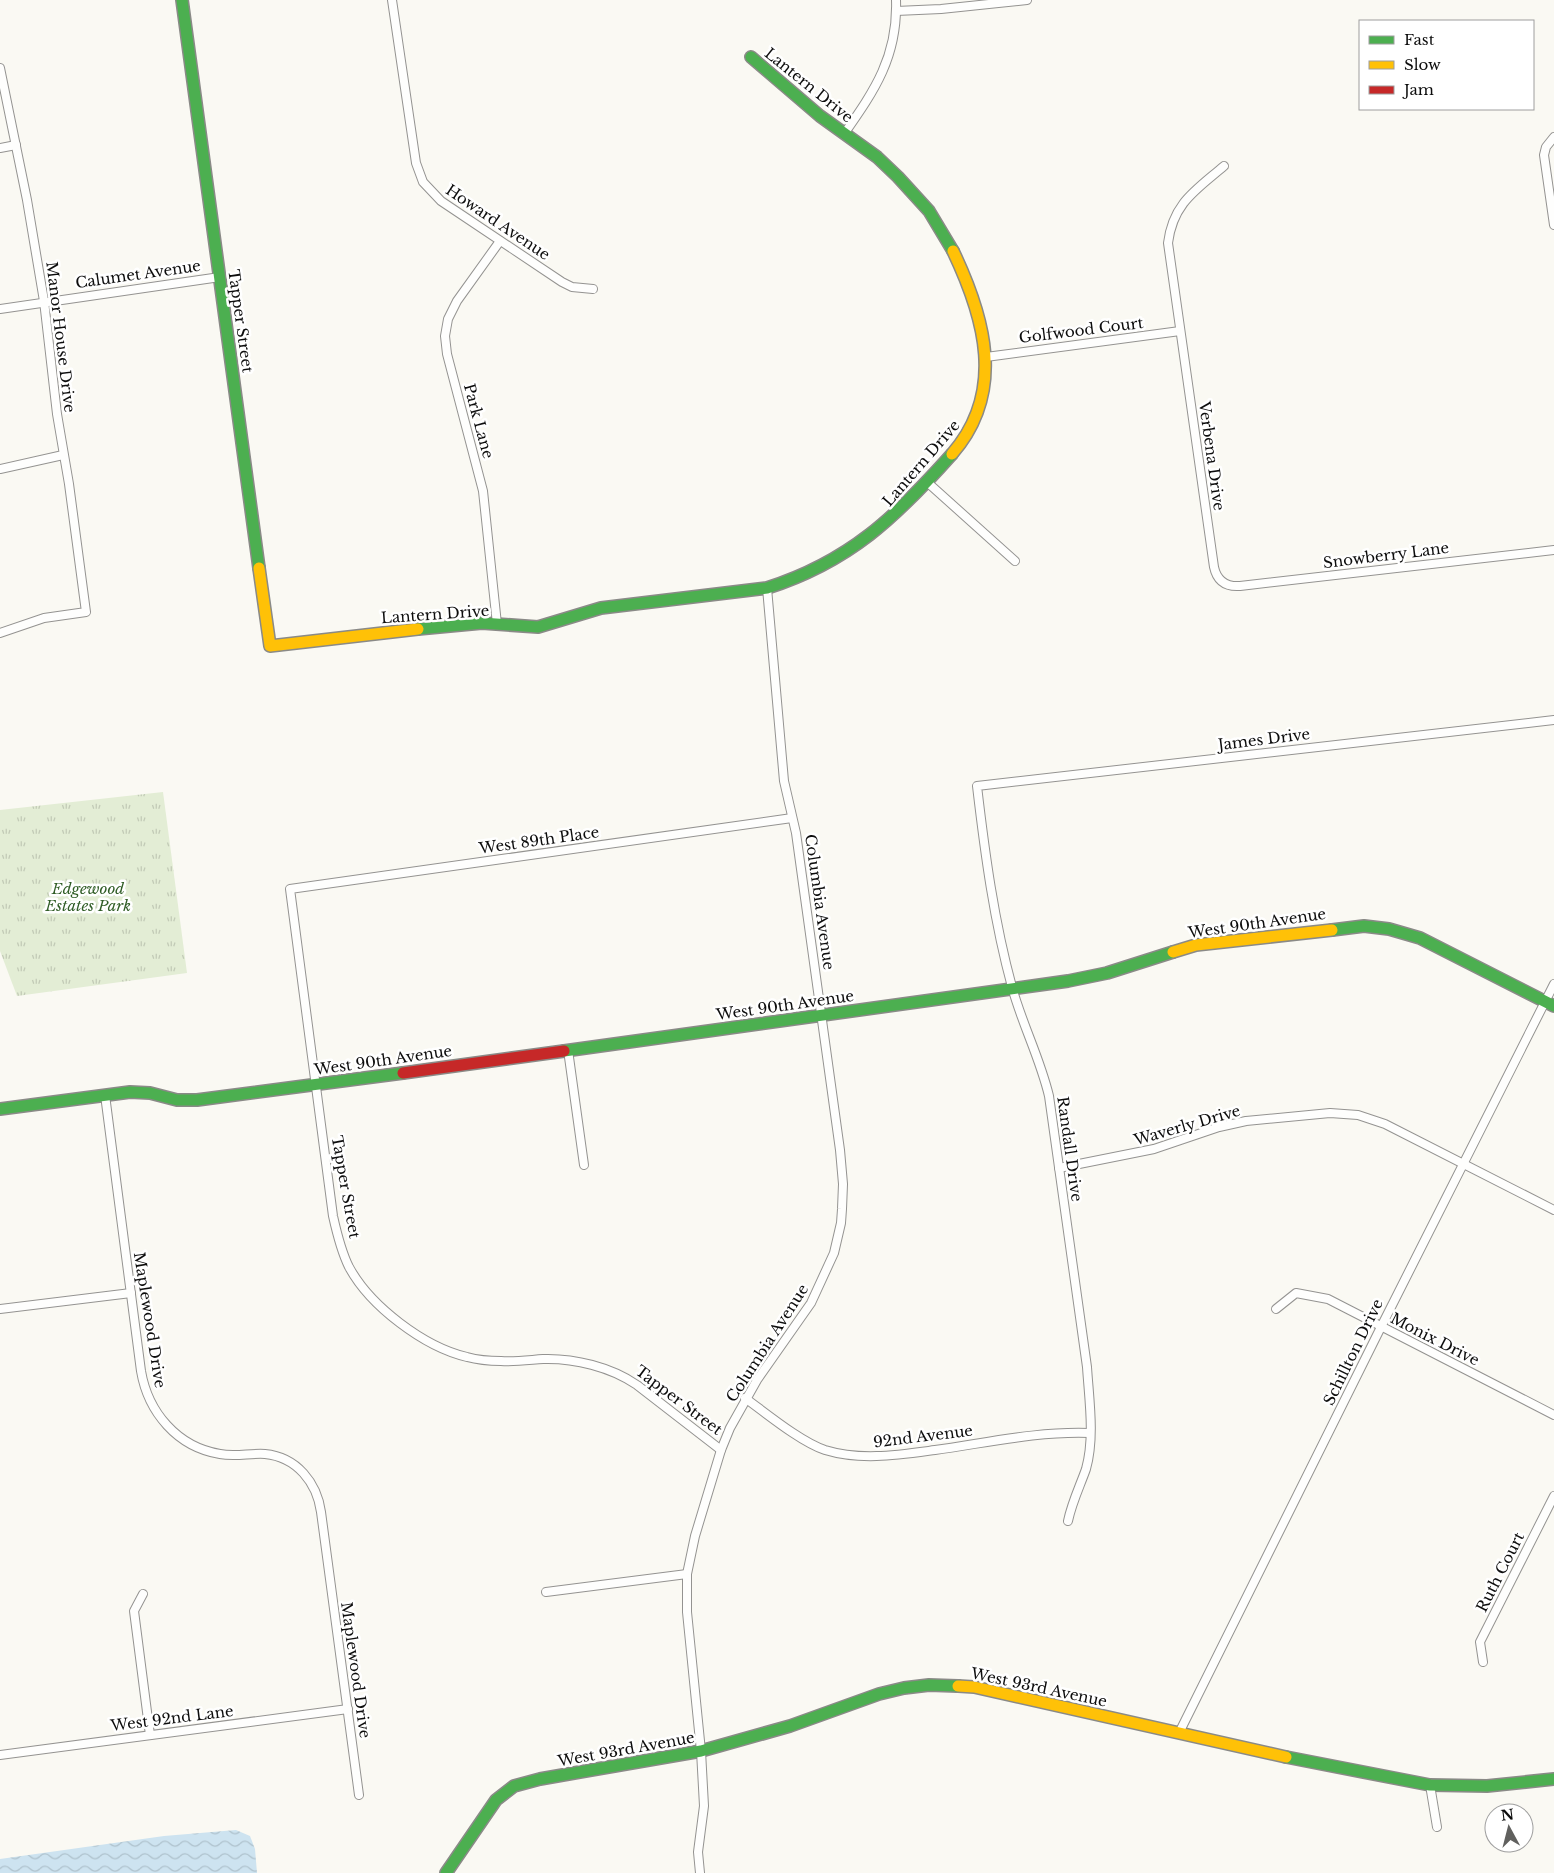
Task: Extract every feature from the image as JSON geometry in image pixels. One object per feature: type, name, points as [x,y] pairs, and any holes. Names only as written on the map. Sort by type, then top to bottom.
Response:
[{"type":"street","name":"Tapper Street","points":[[182,0],[270,646]]},
{"type":"street","name":"Howard Avenue","points":[[392,0],[416,164],[420,176],[427,187],[440,201],[562,282],[572,287],[593,289]]},
{"type":"street","points":[[844,134],[875,90],[881,76],[890,50],[896,0]]},
{"type":"street","points":[[896,11],[941,9],[1027,0]]},
{"type":"street","name":"Lantern Drive","points":[[270,646],[482,623],[538,627],[601,608],[766,588],[808,573],[856,545],[891,519],[928,482],[970,432],[986,386],[986,356],[982,330],[971,292],[961,266],[948,241],[917,196],[904,182],[881,161],[844,134],[751,57]]},
{"type":"street","name":"Manor House Drive","points":[[0,68],[28,200],[44,301],[63,455],[69,484],[86,612],[44,618],[0,633]]},
{"type":"street","points":[[1552,139],[1546,147],[1544,154],[1554,225]]},
{"type":"street","points":[[0,148],[16,145]]},
{"type":"street","name":"Verbena Drive","points":[[1222,583],[1214,567],[1169,251],[1171,225],[1174,216],[1188,197],[1224,166]]},
{"type":"street","name":"Park Lane","points":[[497,624],[483,491],[448,359],[445,336],[452,310],[500,241]]},
{"type":"street","name":"Calumet Avenue","points":[[0,309],[44,301],[220,277]]},
{"type":"street","name":"Golfwood Court","points":[[986,356],[1180,331]]},
{"type":"street","points":[[0,469],[63,455]]},
{"type":"street","points":[[928,482],[1015,560]]},
{"type":"street","name":"Snowberry Lane","points":[[1222,583],[1240,586],[1554,550]]},
{"type":"street","name":"Columbia Avenue","points":[[700,1873],[698,1852],[704,1806],[702,1751],[686,1612],[687,1574],[695,1536],[721,1450],[745,1398],[812,1303],[834,1253],[842,1209],[842,1166],[822,1015],[796,833],[784,781],[766,588]]},
{"type":"street","name":"James Drive","points":[[977,786],[1554,720]]},
{"type":"street","name":"Randall Drive","points":[[977,786],[996,920],[1012,989],[1047,1087],[1086,1367],[1090,1448],[1086,1468],[1071,1505],[1068,1520]]},
{"type":"street","name":"West 89th Place","points":[[290,889],[792,818]]},
{"type":"street","name":"Tapper Street","points":[[290,889],[333,1216],[339,1242],[349,1266],[358,1280],[380,1307],[393,1318],[429,1341],[466,1357],[504,1362],[544,1359],[572,1361],[623,1376],[721,1450]]},
{"type":"street","name":"West 90th Avenue","points":[[0,1109],[140,1092],[177,1100],[197,1100],[315,1085],[1068,981],[1101,975],[1196,945],[1364,926],[1389,929],[1420,938],[1550,1004]]},
{"type":"street","name":"Schillton Drive","points":[[1179,1733],[1463,1163],[1550,1004],[1554,984]]},
{"type":"street","points":[[568,1050],[584,1165]]},
{"type":"street","name":"Maplewood Drive","points":[[105,1095],[145,1389],[153,1406],[166,1425],[186,1442],[211,1452],[229,1455],[265,1454],[282,1458],[298,1468],[314,1487],[320,1503],[359,1795]]},
{"type":"street","name":"Waverly Drive","points":[[1059,1168],[1154,1149],[1231,1124],[1322,1112],[1347,1114],[1376,1121],[1554,1210]]},
{"type":"street","points":[[0,1310],[131,1293]]},
{"type":"street","name":"Monix Drive","points":[[1276,1309],[1296,1293],[1328,1299],[1554,1415]]},
{"type":"street","name":"92nd Avenue","points":[[745,1398],[798,1435],[824,1449],[868,1457],[908,1454],[1061,1432],[1090,1433]]},
{"type":"street","name":"Ruth Court","points":[[1482,1662],[1480,1642],[1554,1496]]},
{"type":"street","points":[[546,1592],[687,1574]]},
{"type":"street","points":[[143,1594],[134,1611],[150,1735]]},
{"type":"street","name":"West 93rd Avenue","points":[[446,1873],[496,1800],[514,1786],[540,1778],[702,1751],[790,1726],[879,1694],[929,1685],[974,1687],[1358,1772],[1430,1785],[1488,1786],[1554,1779]]},
{"type":"street","name":"West 92nd Lane","points":[[0,1755],[348,1709]]},
{"type":"street","points":[[1430,1785],[1437,1828]]},
{"type":"green space","name":"Edgewood Estates Park","points":[[163,792],[187,973],[17,996],[0,951],[0,810]]},
{"type":"water","points":[[236,1830],[250,1836],[255,1849],[257,1873],[0,1873],[0,1859],[164,1836]]},
{"type":"traffic: fast","points":[[182,0],[259,568]]},
{"type":"traffic: fast","points":[[751,57],[820,116],[877,157],[898,177],[929,211],[953,251]]},
{"type":"traffic: fast","points":[[418,629],[482,623],[538,627],[601,608],[767,588],[823,565],[847,551],[869,535],[911,498],[952,454]]},
{"type":"traffic: fast","points":[[1332,930],[1364,926],[1389,929],[1420,938],[1554,1006]]},
{"type":"traffic: fast","points":[[564,1051],[1068,981],[1107,973],[1173,952]]},
{"type":"traffic: fast","points":[[0,1109],[130,1092],[150,1093],[177,1100],[197,1100],[403,1073]]},
{"type":"traffic: fast","points":[[446,1873],[496,1800],[514,1786],[540,1779],[701,1751],[790,1726],[879,1694],[904,1688],[929,1685],[958,1686]]},
{"type":"traffic: fast","points":[[1286,1757],[1430,1785],[1487,1786],[1554,1779]]},
{"type":"traffic: slow","points":[[952,454],[969,430],[979,406],[984,380],[985,354],[974,302],[953,251]]},
{"type":"traffic: slow","points":[[259,568],[270,646],[418,629]]},
{"type":"traffic: slow","points":[[1173,952],[1196,945],[1332,930]]},
{"type":"traffic: slow","points":[[958,1686],[974,1687],[1286,1757]]},
{"type":"traffic: jam","points":[[403,1073],[564,1051]]}]
